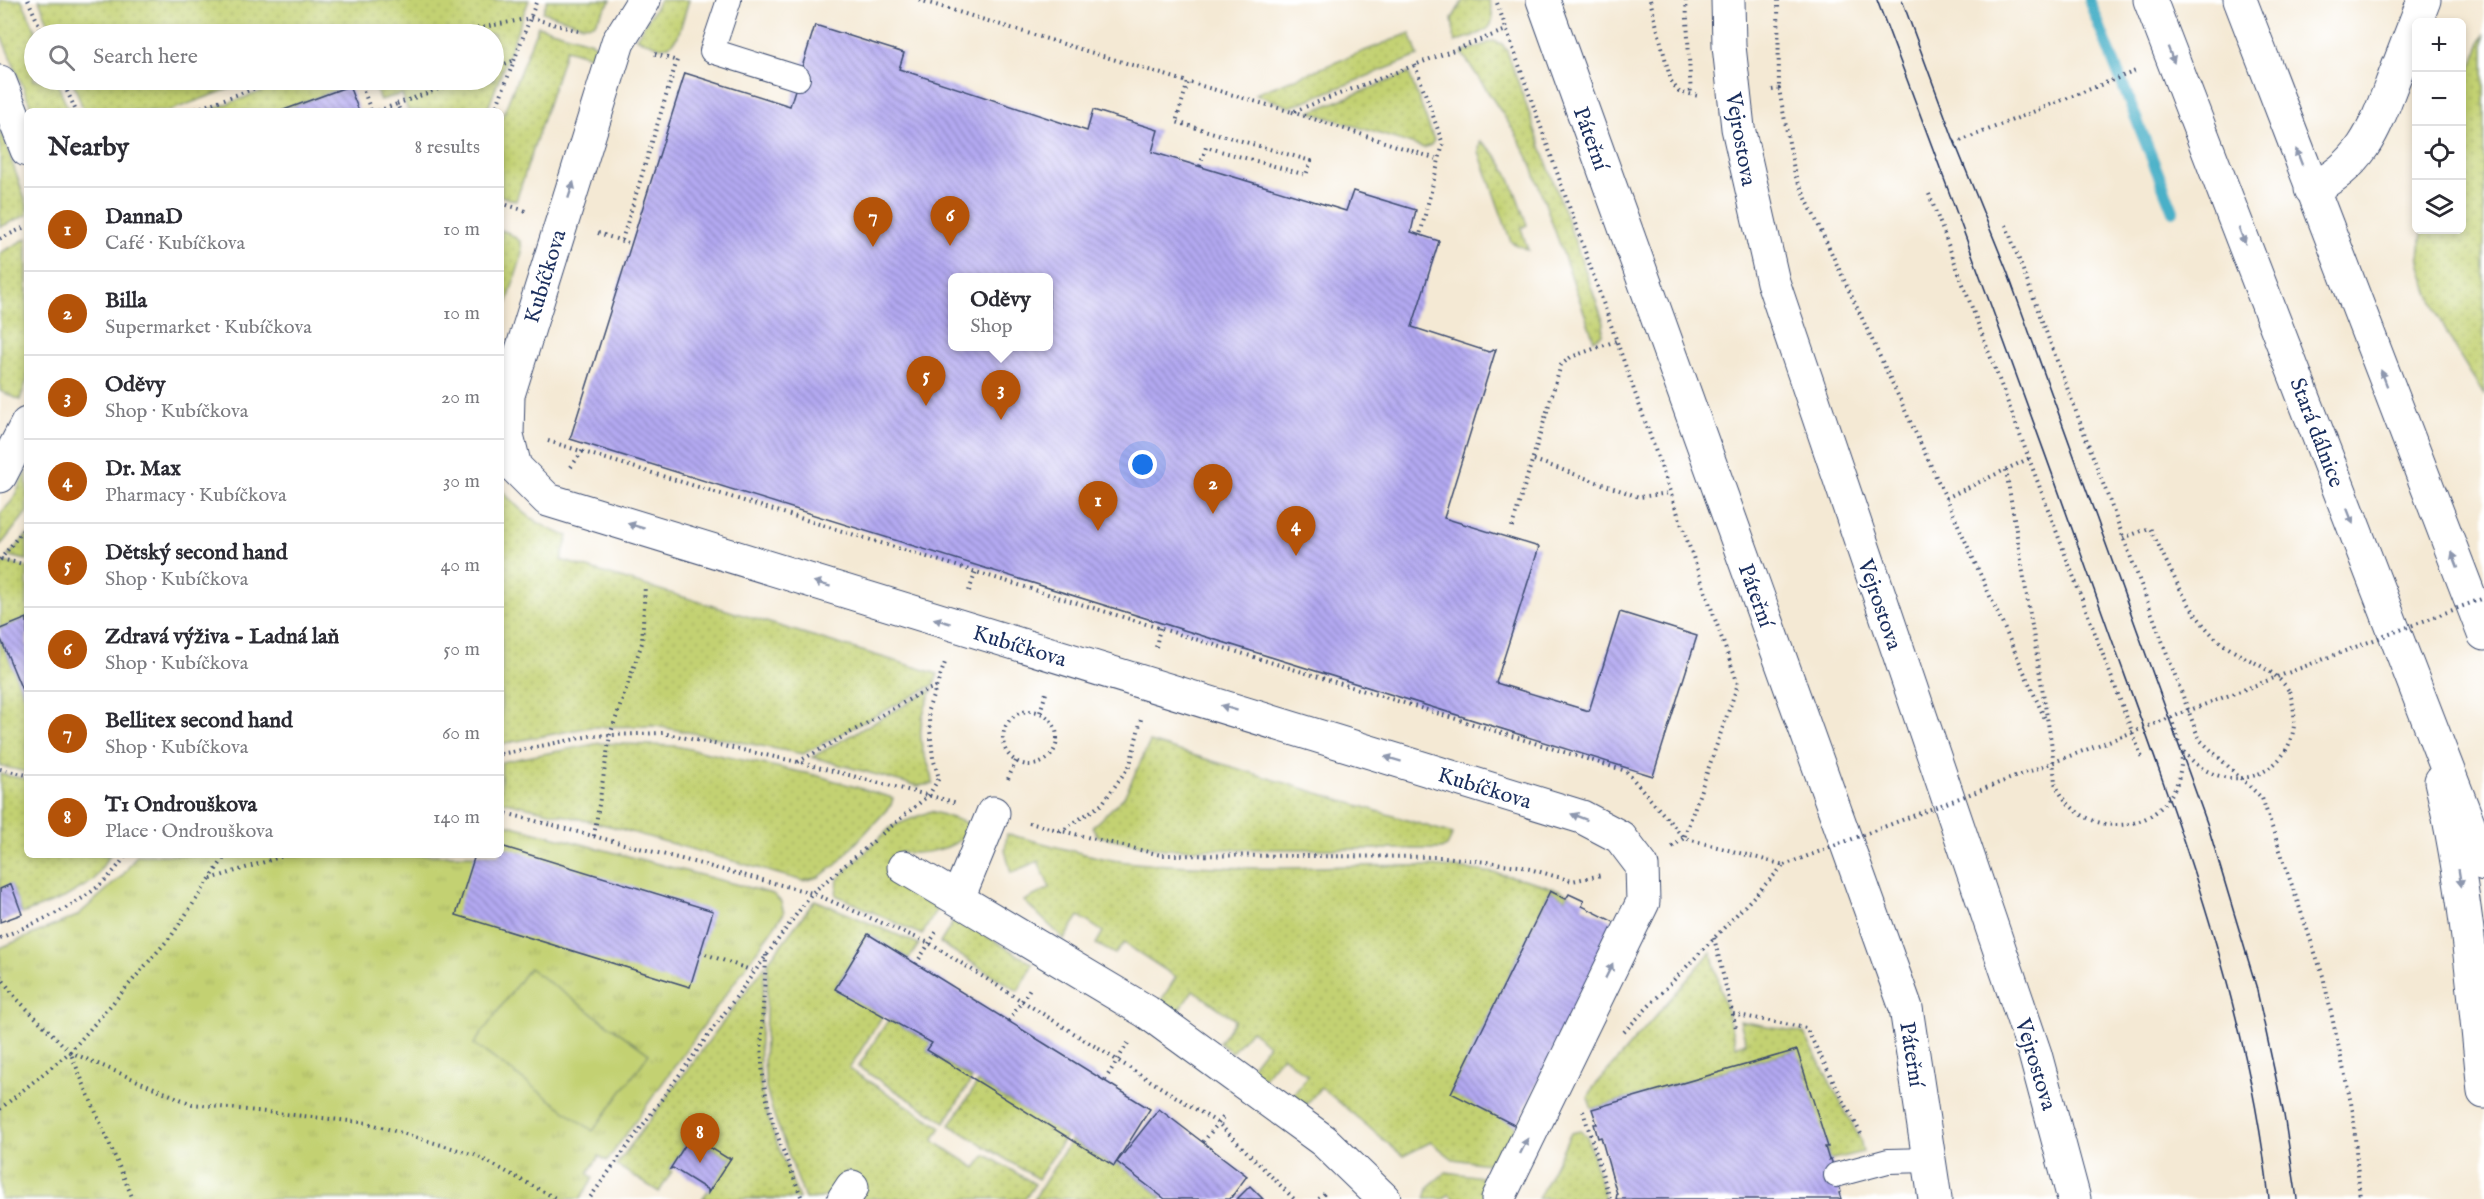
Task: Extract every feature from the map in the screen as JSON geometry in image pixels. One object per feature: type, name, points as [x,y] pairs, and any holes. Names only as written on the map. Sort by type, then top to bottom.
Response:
[{"type":"street","name":"Kubíčkova","points":[[644,0],[618,42],[508,395],[507,435],[514,467],[548,500],[1582,817],[1620,837],[1642,866]]},
{"type":"street","name":"Páteřní","points":[[1543,0],[1906,1008],[1935,1199]]},
{"type":"street","name":"Vejrostova","points":[[1728,0],[1733,95],[1758,226],[1786,327],[2032,1043],[2074,1199]]},
{"type":"street","name":"Stará dálnice","points":[[2150,0],[2484,864]]},
{"type":"street","points":[[2240,0],[2484,634]]},
{"type":"street","points":[[2311,189],[2341,172],[2355,158],[2373,132],[2424,0]]},
{"type":"street","points":[[0,82],[24,142]]},
{"type":"street","points":[[0,476],[24,430]]},
{"type":"street","points":[[2421,698],[2454,835],[2470,942],[2484,1092]]},
{"type":"street","points":[[958,898],[993,813]]},
{"type":"street","points":[[1498,1199],[1643,902],[1642,866]]},
{"type":"street","points":[[904,867],[1147,1012],[1324,1141],[1384,1199]]},
{"type":"lane","points":[[729,0],[712,51],[798,78]]},
{"type":"lane","points":[[1836,1175],[1888,1161],[1930,1160]]},
{"type":"path","points":[[28,0],[39,24]]},
{"type":"path","points":[[504,88],[537,0]]},
{"type":"path","points":[[919,0],[1292,112],[1440,160]]},
{"type":"path","points":[[504,753],[590,736],[663,733],[798,762],[1060,833],[1161,855],[1445,857],[1520,866],[1572,881],[1642,866],[1684,838],[1738,684],[1496,0]]},
{"type":"path","points":[[1650,0],[1666,68],[1679,92],[1691,96],[1733,95],[1779,89]]},
{"type":"path","points":[[1778,0],[1779,89],[1795,175],[1947,498],[2046,721]]},
{"type":"path","points":[[500,24],[531,18],[584,33]]},
{"type":"path","points":[[1292,112],[1506,30]]},
{"type":"path","points":[[622,240],[681,50]]},
{"type":"path","points":[[1955,143],[2172,56]]},
{"type":"path","points":[[504,64],[515,60]]},
{"type":"path","points":[[1415,65],[1443,144],[1420,234]]},
{"type":"path","points":[[1188,82],[1176,122],[1311,161],[1306,175],[1206,147],[1200,166]]},
{"type":"path","points":[[67,90],[75,108]]},
{"type":"path","points":[[199,108],[250,90]]},
{"type":"path","points":[[364,90],[370,108]]},
{"type":"path","points":[[386,108],[436,90]]},
{"type":"path","points":[[496,108],[503,90]]},
{"type":"path","points":[[397,104],[399,108]]},
{"type":"path","points":[[1929,194],[2142,758]]},
{"type":"path","points":[[2006,225],[2199,739],[2262,798],[2323,976],[2353,1112],[2360,1199]]},
{"type":"path","points":[[0,239],[24,227]]},
{"type":"path","points":[[1512,526],[1534,460],[1561,365],[1571,357],[1616,341]]},
{"type":"path","points":[[507,435],[524,436],[575,447],[1626,771],[1684,838],[1784,865]]},
{"type":"path","points":[[1947,498],[2030,458]]},
{"type":"path","points":[[1534,460],[1639,497],[1670,493]]},
{"type":"path","points":[[2006,470],[2052,747],[2055,783],[2061,798],[2071,809],[2101,825],[2119,826],[2136,823],[2158,809],[2176,786],[2183,751],[2171,718]]},
{"type":"path","points":[[2123,538],[2150,528],[2190,605],[2202,622],[2218,640],[2281,678],[2294,705],[2293,739],[2284,756],[2274,766],[2244,779],[2212,774],[2183,751]]},
{"type":"path","points":[[24,529],[0,560],[24,564]]},
{"type":"path","points":[[594,836],[610,735],[642,643],[645,585]]},
{"type":"path","points":[[1617,1039],[1784,865],[2484,598]]},
{"type":"path","points":[[1060,833],[1102,804],[1130,765],[1160,627]]},
{"type":"path","points":[[798,762],[924,691],[936,687]]},
{"type":"path","points":[[1031,710],[1048,716],[1058,732],[1055,750],[1050,757],[1034,765],[1025,765],[1009,755],[1002,739],[1008,722],[1014,715],[1031,710]]},
{"type":"path","points":[[0,769],[24,774]]},
{"type":"path","points":[[504,813],[812,893],[589,1199]]},
{"type":"path","points":[[0,938],[72,907],[116,871],[124,858]]},
{"type":"path","points":[[0,1109],[70,1052],[172,935],[224,858]]},
{"type":"path","points":[[211,879],[277,858]]},
{"type":"path","points":[[1714,938],[1736,1028]]},
{"type":"path","points":[[700,952],[753,971]]},
{"type":"path","points":[[766,954],[762,1062],[765,1090],[802,1199]]},
{"type":"path","points":[[0,976],[15,997],[70,1052],[133,1199]]},
{"type":"path","points":[[1732,1014],[1806,1028],[1862,1135]]},
{"type":"path","points":[[70,1052],[192,1104],[368,1123],[475,1155],[557,1199]]},
{"type":"path","points":[[1575,1114],[1581,1103],[1610,1199]]},
{"type":"green space","points":[[0,0],[22,0],[33,24],[24,24],[24,90],[0,33]]},
{"type":"green space","points":[[39,0],[529,0],[504,66],[504,24],[49,24]]},
{"type":"green space","points":[[547,0],[611,0],[594,24],[583,25],[543,12]]},
{"type":"green space","points":[[660,0],[689,0],[678,36],[669,46],[660,47],[636,38]]},
{"type":"green space","points":[[1463,0],[1489,0],[1492,19],[1487,30],[1455,42],[1452,19]]},
{"type":"green space","points":[[538,26],[592,42],[599,49],[596,58],[566,49],[516,201],[504,197],[504,112]]},
{"type":"green space","points":[[1410,33],[1418,56],[1290,107],[1255,94]]},
{"type":"green space","points":[[2484,34],[2484,394],[2455,347],[2438,313],[2424,278],[2419,254],[2422,234],[2466,234],[2466,81]]},
{"type":"green space","points":[[1493,41],[1502,44],[1507,51],[1604,323],[1602,334],[1594,340],[1531,164],[1516,134],[1462,53]]},
{"type":"green space","points":[[1409,73],[1434,140],[1431,145],[1424,148],[1310,112]]},
{"type":"green space","points":[[24,90],[60,90],[68,108],[32,108]]},
{"type":"green space","points":[[76,90],[226,90],[177,108],[83,108]]},
{"type":"green space","points":[[265,90],[338,90],[288,108],[215,108]]},
{"type":"green space","points":[[376,90],[495,90],[488,108],[407,108],[402,94],[380,100]]},
{"type":"green space","points":[[0,127],[24,196],[24,216],[0,227]]},
{"type":"green space","points":[[1480,141],[1497,157],[1510,178],[1527,225],[1521,228],[1528,250],[1511,242],[1479,152]]},
{"type":"green space","points":[[504,231],[521,242],[522,255],[504,313]]},
{"type":"green space","points":[[24,240],[24,389],[20,400],[0,391],[0,253]]},
{"type":"green space","points":[[24,476],[24,516],[0,546],[0,514],[12,501]]},
{"type":"green space","points":[[504,492],[531,517],[558,533],[568,536],[561,560],[938,674],[934,685],[803,754],[656,726],[590,727],[504,743]]},
{"type":"green space","points":[[24,538],[24,559],[8,556]]},
{"type":"green space","points":[[4,562],[24,566],[24,619],[0,629],[0,566]]},
{"type":"green space","points":[[0,637],[24,695],[24,771],[0,766]]},
{"type":"green space","points":[[933,689],[923,714],[921,739],[922,748],[932,773],[933,784],[917,786],[812,757]]},
{"type":"green space","points":[[1150,742],[1453,834],[1447,846],[1441,849],[1165,849],[1098,836],[1092,827],[1124,797]]},
{"type":"green space","points":[[600,743],[675,746],[815,775],[893,798],[891,805],[836,865],[819,877],[803,881],[610,826],[504,802],[504,761]]},
{"type":"green space","points":[[0,774],[24,778],[24,858],[108,858],[93,881],[64,898],[22,914],[11,885],[0,889]]},
{"type":"green space","points":[[931,811],[970,824],[960,840],[942,849],[920,853],[901,852],[888,876],[938,907],[922,935],[836,895],[838,879],[891,827]]},
{"type":"green space","points":[[504,824],[773,894],[781,902],[784,913],[607,1161],[599,1156],[588,1173],[593,1178],[580,1199],[0,1199],[0,948],[77,916],[123,875],[135,858],[504,858]]},
{"type":"green space","points":[[1007,834],[1096,857],[1131,863],[1252,868],[1429,866],[1500,874],[1535,882],[1569,894],[1566,899],[1550,891],[1451,1093],[1516,1125],[1507,1167],[1453,1159],[1431,1142],[1403,1156],[1321,1087],[1302,1110],[1290,1099],[1308,1076],[1282,1056],[1263,1079],[1251,1067],[1268,1045],[1251,1030],[1232,1052],[1219,1043],[1235,1020],[1193,990],[1177,1014],[1160,1002],[1176,977],[1124,943],[1115,954],[1096,944],[1103,932],[1079,916],[1064,939],[1024,901],[1050,888],[1038,861],[1011,873],[1005,850]]},
{"type":"green space","points":[[815,900],[919,944],[909,959],[868,934],[835,988],[883,1015],[849,1069],[941,1127],[933,1141],[976,1168],[986,1155],[1035,1184],[1025,1199],[856,1199],[864,1182],[847,1171],[831,1194],[821,1198],[805,1199],[773,1113],[766,1088],[764,1062],[768,962]]},
{"type":"green space","points":[[956,917],[1033,964],[1018,991],[940,943]]},
{"type":"green space","points":[[1711,952],[1736,1046],[1746,1043],[1740,1021],[1804,1033],[1860,1139],[1863,1152],[1829,1160],[1815,1112],[1817,1111],[1805,1078],[1807,1077],[1796,1050],[1592,1109],[1588,1098],[1593,1088]]},
{"type":"green space","points":[[765,966],[760,1041],[761,1086],[772,1129],[799,1199],[702,1199],[731,1158],[727,1158],[693,1137],[693,1133],[670,1169],[672,1171],[659,1192],[616,1165]]},
{"type":"green space","points":[[529,968],[649,1054],[593,1131],[474,1044]]},
{"type":"green space","points":[[889,1019],[932,1043],[927,1051],[972,1079],[945,1122],[858,1067]]},
{"type":"green space","points":[[978,1082],[1066,1136],[1038,1179],[950,1125]]},
{"type":"green space","points":[[1580,1131],[1587,1136],[1605,1199],[1538,1199],[1571,1133]]},
{"type":"green space","points":[[1071,1140],[1114,1166],[1117,1162],[1162,1197],[1160,1199],[1034,1199]]},
{"type":"green space","points":[[1446,1172],[1504,1180],[1492,1199],[1454,1199],[1449,1194],[1444,1199],[1425,1199],[1429,1186]]},
{"type":"building","points":[[815,25],[904,53],[899,69],[1087,131],[1093,110],[1158,130],[1152,152],[1346,211],[1353,191],[1416,210],[1411,232],[1439,241],[1412,327],[1489,352],[1496,349],[1444,518],[1539,547],[1496,683],[1589,711],[1620,612],[1697,636],[1653,776],[570,439],[685,73],[790,106]]},
{"type":"building","points":[[338,90],[351,90],[358,108],[289,108]]},
{"type":"building","points":[[24,619],[24,695],[0,637],[0,629]]},
{"type":"building","points":[[504,847],[713,911],[690,987],[456,915],[474,858],[504,858]]},
{"type":"building","points":[[11,884],[22,914],[0,922],[0,889]]},
{"type":"building","points":[[1550,891],[1566,899],[1569,894],[1584,901],[1582,906],[1616,923],[1516,1126],[1451,1093]]},
{"type":"building","points":[[868,934],[1150,1109],[1114,1166],[927,1050],[932,1043],[835,989]]},
{"type":"building","points":[[1797,1050],[1828,1147],[1825,1147],[1829,1160],[1831,1159],[1841,1199],[1616,1199],[1617,1194],[1601,1137],[1598,1138],[1594,1124],[1597,1124],[1592,1109]]},
{"type":"building","points":[[1159,1109],[1247,1176],[1230,1199],[1165,1199],[1117,1162]]},
{"type":"building","points":[[694,1131],[693,1137],[727,1158],[731,1158],[708,1193],[708,1190],[673,1168],[670,1169]]},
{"type":"building","points":[[1250,1186],[1263,1199],[1237,1199]]},
{"type":"waterway","points":[[2089,0],[2173,211]]},
{"type":"tram line","points":[[1877,0],[2022,391],[2182,837],[2226,980],[2244,1052],[2259,1125],[2269,1199]]},
{"type":"tram line","points":[[1902,0],[1955,143],[2007,271],[2207,823],[2256,986],[2284,1115],[2297,1199]]},
{"type":"place","name":"Zdravá výživa - Ladná laň","points":[[950,246]]},
{"type":"place","name":"Bellitex second hand","points":[[873,247]]},
{"type":"place","name":"Dětský second hand","points":[[926,406]]},
{"type":"place","name":"Oděvy","points":[[1001,420]]},
{"type":"place","name":"Billa","points":[[1213,514]]},
{"type":"place","name":"DannaD","points":[[1098,531]]},
{"type":"place","name":"Dr. Max","points":[[1296,556]]},
{"type":"place","name":"T1 Ondrouškova","points":[[700,1163]]}]
